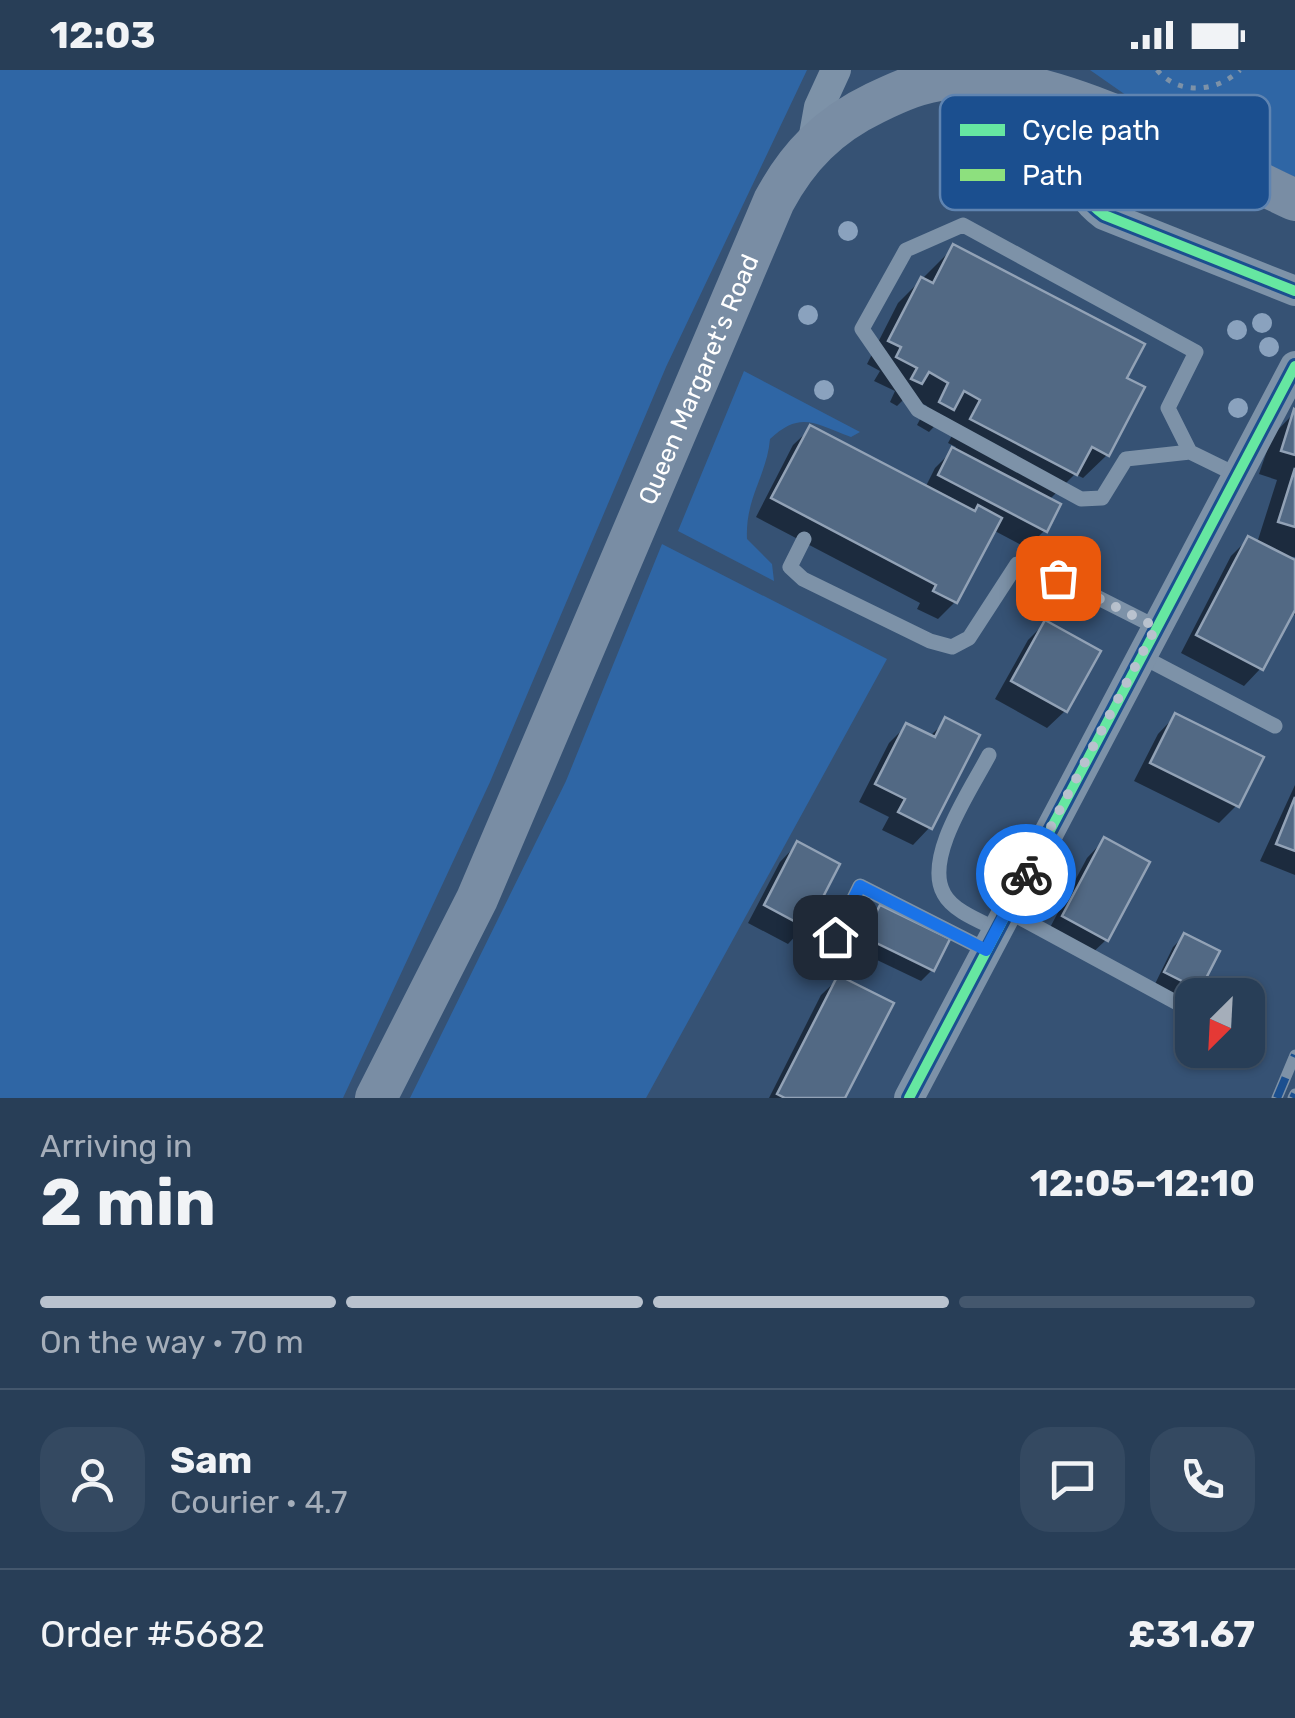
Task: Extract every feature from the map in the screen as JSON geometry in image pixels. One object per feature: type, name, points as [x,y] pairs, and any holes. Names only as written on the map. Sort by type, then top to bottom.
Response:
[{"type":"main road","name":"Queen Margaret's Road","points":[[376,1098],[477,899],[774,201],[792,168],[851,114],[903,90],[948,79],[1008,82],[1082,94]]},
{"type":"main road","name":"Queen Margaret's Road","points":[[1270,188],[1295,200]]},
{"type":"street","points":[[812,146],[819,107],[836,70]]},
{"type":"street","points":[[1097,210],[1295,290]]},
{"type":"street","points":[[909,1098],[1295,366]]},
{"type":"lane","points":[[1190,452],[1168,408],[1196,352],[963,225],[906,250],[862,329],[918,410],[1081,499],[1102,498],[1126,459],[1190,452],[1235,474]]},
{"type":"lane","points":[[804,539],[790,567],[803,579],[930,641],[952,647],[969,638],[1017,564],[1029,563],[1156,627]]},
{"type":"lane","points":[[1140,656],[1275,726]]},
{"type":"lane","points":[[990,756],[938,862],[943,894],[964,912],[996,930]]},
{"type":"lane","points":[[835,937],[860,886],[996,930],[1175,1004]]},
{"type":"path","points":[[1157,70],[1171,82],[1196,88],[1220,84],[1240,70]]},
{"type":"shaded area","points":[[0,70],[807,70],[666,367],[490,782],[343,1098],[0,1098]]},
{"type":"shaded area","points":[[1090,70],[1295,70],[1295,177],[1270,165],[1270,95],[1126,95]]},
{"type":"shaded area","points":[[744,371],[860,432],[851,437],[818,424],[800,422],[770,439],[749,511],[747,539],[772,564],[774,581],[678,531]]},
{"type":"shaded area","points":[[662,544],[887,659],[646,1098],[410,1098],[566,781]]},
{"type":"building","points":[[953,244],[1145,344],[1127,378],[1145,387],[1109,456],[1092,447],[1077,475],[970,419],[980,400],[964,391],[954,410],[939,402],[948,383],[929,372],[922,384],[911,379],[917,368],[896,357],[901,347],[888,341],[921,277],[933,283]]},
{"type":"building","points":[[1295,410],[1295,455],[1281,451]]},
{"type":"building","points":[[810,425],[975,511],[978,505],[1002,518],[957,603],[933,591],[936,585],[771,498]]},
{"type":"building","points":[[952,447],[1061,504],[1047,532],[938,475]]},
{"type":"building","points":[[1295,468],[1295,527],[1278,522]]},
{"type":"building","points":[[1248,536],[1295,560],[1295,610],[1263,670],[1196,635]]},
{"type":"building","points":[[1045,620],[1101,651],[1067,712],[1011,681]]},
{"type":"building","points":[[1175,713],[1264,757],[1239,807],[1150,763]]},
{"type":"building","points":[[945,717],[980,735],[932,829],[898,812],[905,799],[875,784],[906,723],[935,737]]},
{"type":"building","points":[[1295,797],[1295,851],[1276,844]]},
{"type":"building","points":[[1104,837],[1150,862],[1108,941],[1062,916]]},
{"type":"building","points":[[797,841],[840,864],[807,928],[764,905]]},
{"type":"building","points":[[880,905],[950,939],[934,971],[864,937]]},
{"type":"building","points":[[1184,933],[1220,951],[1206,978],[1176,978],[1164,972]]},
{"type":"building","points":[[838,975],[894,1003],[845,1098],[785,1098],[777,1094]]},
{"type":"railway","points":[[1277,1098],[1295,1055]]},
{"type":"railway","points":[[1293,1098],[1295,1094]]},
{"type":"cycle path","points":[[1098,210],[1295,291]]},
{"type":"cycle path","points":[[909,1098],[1295,366]]},
{"type":"way so far","points":[[1026,874],[1156,627],[1058,578]]},
{"type":"route","points":[[835,937],[860,886],[986,950],[1026,874]]}]
